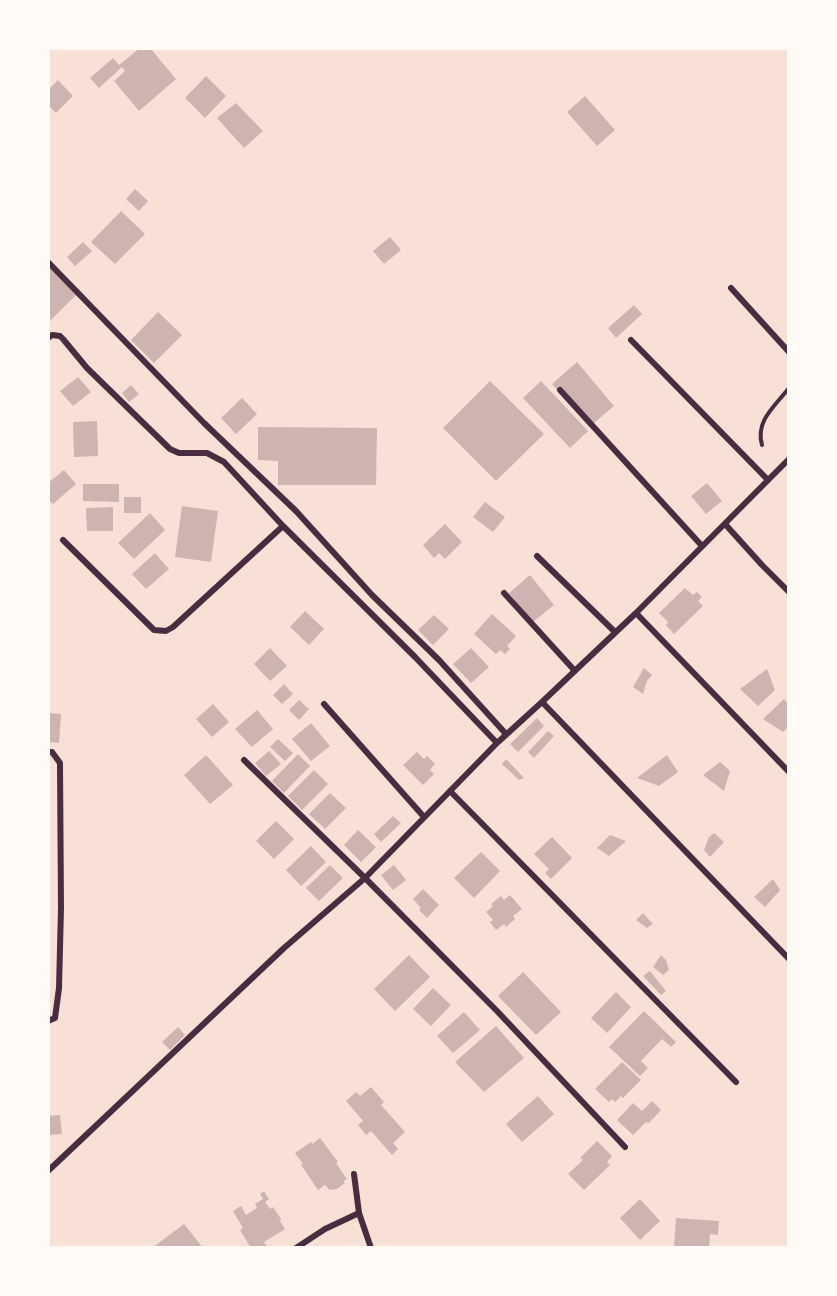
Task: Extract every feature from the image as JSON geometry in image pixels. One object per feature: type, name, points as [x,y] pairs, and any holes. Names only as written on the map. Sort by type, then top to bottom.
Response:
[{"type":"street","points":[[48,262],[196,415],[296,511],[372,595],[439,660],[506,734]]},
{"type":"street","points":[[731,288],[789,352]]},
{"type":"street","points":[[48,338],[52,335],[60,336],[87,368],[170,449],[179,453],[207,453],[224,462],[283,526],[400,642],[496,743]]},
{"type":"street","points":[[632,340],[768,480]]},
{"type":"street","points":[[560,390],[702,546]]},
{"type":"street","points":[[48,1171],[284,948],[365,878],[496,743],[636,613],[789,459]]},
{"type":"street","points":[[725,524],[789,592]]},
{"type":"street","points":[[63,540],[154,630],[161,631],[173,627],[283,526]]},
{"type":"street","points":[[537,556],[615,632]]},
{"type":"street","points":[[504,592],[575,670]]},
{"type":"street","points":[[636,613],[789,772]]},
{"type":"street","points":[[542,702],[789,959]]},
{"type":"street","points":[[324,704],[424,817]]},
{"type":"street","points":[[48,752],[52,752],[60,763],[61,908],[59,988],[54,1018],[48,1021]]},
{"type":"street","points":[[244,760],[497,1011],[625,1148]]},
{"type":"street","points":[[450,790],[736,1082]]},
{"type":"street","points":[[354,1174],[359,1213],[371,1248]]},
{"type":"street","points":[[296,1248],[325,1229],[359,1213]]},
{"type":"lane","points":[[762,445],[761,426],[766,416],[789,388]]},
{"type":"building","points":[[140,48],[150,48],[176,79],[139,111],[114,81],[125,71],[122,67],[99,88],[90,78],[113,58],[119,65]]},
{"type":"building","points":[[206,76],[226,96],[205,118],[185,98]]},
{"type":"building","points":[[58,80],[73,96],[56,113],[48,105],[48,90]]},
{"type":"building","points":[[585,96],[615,130],[597,146],[567,112]]},
{"type":"building","points":[[236,103],[263,131],[244,148],[217,118]]},
{"type":"building","points":[[135,189],[148,201],[139,211],[126,199]]},
{"type":"building","points":[[121,211],[145,234],[115,264],[91,242]]},
{"type":"building","points":[[390,237],[401,250],[384,264],[373,251]]},
{"type":"building","points":[[83,242],[92,251],[75,266],[67,257]]},
{"type":"building","points":[[48,259],[80,291],[48,323]]},
{"type":"building","points":[[634,305],[642,314],[616,338],[608,328]]},
{"type":"building","points":[[158,312],[182,335],[154,363],[131,340]]},
{"type":"building","points":[[577,362],[614,406],[589,427],[552,384]]},
{"type":"building","points":[[78,377],[91,392],[73,406],[60,391]]},
{"type":"building","points":[[490,381],[544,434],[496,481],[443,428]]},
{"type":"building","points":[[541,381],[588,431],[570,448],[523,398]]},
{"type":"building","points":[[131,385],[139,394],[129,402],[122,393]]},
{"type":"building","points":[[242,398],[257,414],[236,434],[221,418]]},
{"type":"building","points":[[97,421],[98,456],[74,457],[73,422]]},
{"type":"building","points":[[258,427],[377,428],[376,485],[278,485],[278,461],[258,460]]},
{"type":"building","points":[[64,470],[76,484],[53,504],[48,499],[48,483]]},
{"type":"building","points":[[707,483],[722,501],[706,514],[691,496]]},
{"type":"building","points":[[83,484],[119,484],[119,502],[83,501]]},
{"type":"building","points":[[124,497],[141,497],[141,513],[124,513]]},
{"type":"building","points":[[485,502],[505,517],[493,532],[473,517]]},
{"type":"building","points":[[182,506],[218,511],[211,562],[175,557]]},
{"type":"building","points":[[113,507],[113,531],[87,531],[86,508]]},
{"type":"building","points":[[150,513],[165,530],[134,559],[118,543]]},
{"type":"building","points":[[445,524],[462,542],[445,559],[439,553],[434,558],[423,545]]},
{"type":"building","points":[[155,553],[169,569],[146,589],[132,574]]},
{"type":"building","points":[[530,575],[554,605],[533,622],[509,593]]},
{"type":"building","points":[[685,588],[693,595],[697,592],[702,597],[698,601],[703,606],[674,634],[666,625],[668,622],[659,613]]},
{"type":"building","points":[[305,611],[324,629],[309,645],[290,627]]},
{"type":"building","points":[[492,614],[516,636],[507,646],[510,649],[505,654],[500,650],[496,654],[474,634]]},
{"type":"building","points":[[434,615],[449,629],[433,645],[418,630]]},
{"type":"building","points":[[270,648],[287,666],[270,681],[254,664]]},
{"type":"building","points":[[471,648],[489,667],[471,683],[453,664]]},
{"type":"building","points":[[644,668],[652,675],[647,681],[643,694],[633,687]]},
{"type":"building","points":[[767,669],[775,690],[758,706],[740,689]]},
{"type":"building","points":[[284,684],[293,694],[282,704],[273,695]]},
{"type":"building","points":[[784,699],[789,705],[789,726],[783,732],[763,719]]},
{"type":"building","points":[[299,700],[309,709],[299,720],[289,710]]},
{"type":"building","points":[[213,704],[229,722],[212,737],[196,719]]},
{"type":"building","points":[[257,710],[273,729],[252,747],[235,729]]},
{"type":"building","points":[[48,713],[61,714],[59,743],[48,742]]},
{"type":"building","points":[[537,718],[544,726],[518,752],[510,744]]},
{"type":"building","points":[[311,723],[330,746],[311,761],[292,739]]},
{"type":"building","points":[[548,731],[554,736],[534,758],[528,752]]},
{"type":"building","points":[[278,739],[293,753],[285,761],[270,747]]},
{"type":"building","points":[[269,751],[281,764],[266,776],[255,763]]},
{"type":"building","points":[[417,752],[424,759],[427,756],[435,764],[430,770],[434,774],[423,785],[403,765]]},
{"type":"building","points":[[298,754],[310,766],[284,793],[272,781]]},
{"type":"building","points":[[206,755],[233,785],[210,804],[184,775]]},
{"type":"building","points":[[667,755],[678,772],[659,786],[637,778]]},
{"type":"building","points":[[506,759],[524,778],[519,780],[502,764]]},
{"type":"building","points":[[720,762],[730,771],[724,791],[703,775]]},
{"type":"building","points":[[314,770],[328,784],[302,810],[288,796]]},
{"type":"building","points":[[330,793],[346,808],[325,829],[309,814]]},
{"type":"building","points":[[393,816],[401,823],[381,842],[374,834]]},
{"type":"building","points":[[276,821],[294,839],[274,859],[256,841]]},
{"type":"building","points":[[358,830],[376,847],[361,862],[344,845]]},
{"type":"building","points":[[714,833],[724,842],[710,857],[704,850],[709,837]]},
{"type":"building","points":[[610,835],[626,841],[609,856],[597,848]]},
{"type":"building","points":[[552,837],[572,858],[551,879],[545,873],[549,869],[534,854]]},
{"type":"building","points":[[311,846],[326,862],[301,886],[286,870]]},
{"type":"building","points":[[481,852],[500,871],[474,898],[454,878]]},
{"type":"building","points":[[330,865],[343,878],[319,901],[306,888]]},
{"type":"building","points":[[394,865],[406,880],[393,890],[381,875]]},
{"type":"building","points":[[773,879],[780,890],[765,907],[754,897]]},
{"type":"building","points":[[423,889],[439,905],[427,918],[413,899]]},
{"type":"building","points":[[510,895],[522,909],[513,916],[515,919],[506,927],[504,924],[496,930],[490,922],[493,920],[486,912],[493,906],[491,904],[501,896],[504,900]]},
{"type":"building","points":[[643,913],[653,924],[647,928],[636,920]]},
{"type":"building","points":[[409,955],[430,977],[395,1011],[374,989]]},
{"type":"building","points":[[661,955],[666,960],[669,970],[663,975],[653,967]]},
{"type":"building","points":[[650,971],[666,991],[661,995],[643,976]]},
{"type":"building","points":[[523,972],[561,1012],[536,1035],[498,996]]},
{"type":"building","points":[[433,988],[451,1005],[431,1026],[413,1009]]},
{"type":"building","points":[[616,992],[631,1007],[607,1033],[591,1018]]},
{"type":"building","points":[[644,1011],[676,1042],[671,1047],[662,1039],[641,1061],[648,1068],[640,1076],[609,1047]]},
{"type":"building","points":[[464,1012],[480,1030],[453,1053],[437,1036]]},
{"type":"building","points":[[496,1026],[524,1058],[484,1092],[455,1062]]},
{"type":"building","points":[[178,1027],[185,1035],[170,1050],[162,1042]]},
{"type":"building","points":[[622,1062],[641,1080],[623,1098],[621,1096],[615,1102],[612,1099],[609,1102],[595,1089]]},
{"type":"building","points":[[371,1087],[384,1102],[381,1105],[405,1132],[393,1143],[398,1149],[392,1155],[371,1131],[366,1135],[358,1125],[363,1121],[346,1101],[356,1092],[360,1096]]},
{"type":"building","points":[[538,1096],[554,1114],[522,1142],[506,1124]]},
{"type":"building","points":[[652,1101],[661,1110],[633,1135],[617,1120],[633,1103],[642,1111]]},
{"type":"building","points":[[60,1115],[62,1134],[48,1135],[48,1116]]},
{"type":"building","points":[[320,1138],[338,1162],[336,1163],[347,1179],[337,1189],[330,1190],[325,1185],[318,1190],[295,1153]]},
{"type":"building","points":[[597,1141],[612,1156],[607,1162],[610,1165],[584,1190],[568,1174],[583,1160],[580,1158]]},
{"type":"building","points":[[264,1191],[269,1199],[265,1202],[270,1209],[273,1207],[285,1229],[264,1242],[267,1246],[264,1248],[251,1248],[240,1230],[243,1228],[233,1211],[241,1206],[246,1215],[257,1208],[255,1204],[263,1199],[260,1194]]},
{"type":"building","points":[[640,1199],[660,1221],[640,1240],[620,1218]]},
{"type":"building","points":[[676,1218],[719,1221],[718,1235],[710,1234],[709,1248],[674,1248]]},
{"type":"building","points":[[184,1224],[203,1248],[152,1248]]}]
